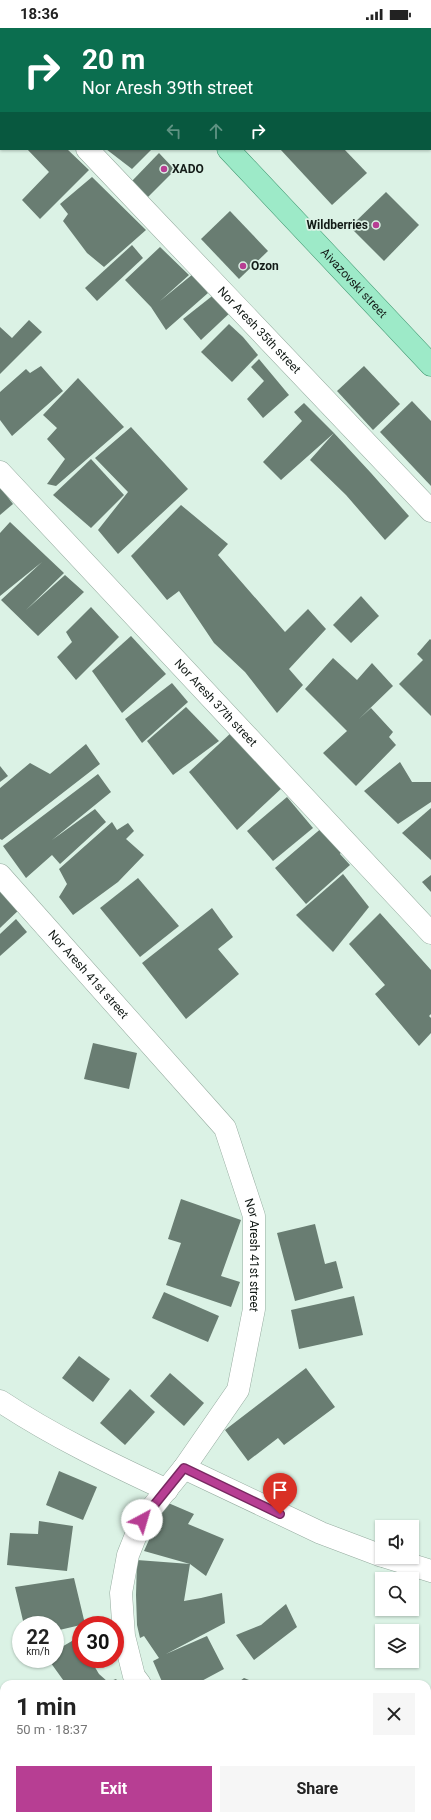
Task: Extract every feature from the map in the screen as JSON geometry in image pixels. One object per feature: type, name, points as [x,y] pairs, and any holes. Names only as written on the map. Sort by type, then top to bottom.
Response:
[{"type":"main road","name":"Aivazovski street","points":[[229,150],[431,365]]},
{"type":"street","name":"Nor Aresh 35th street","points":[[88,150],[431,511]]},
{"type":"street","name":"Nor Aresh 37th street","points":[[0,472],[431,933]]},
{"type":"street","name":"Nor Aresh 41st street","points":[[0,875],[225,1128],[254,1216],[254,1309],[238,1390],[184,1468],[142,1520],[128,1555],[121,1593],[124,1636],[134,1676],[137,1680]]},
{"type":"street","points":[[0,1401],[55,1435],[167,1490]]},
{"type":"street","points":[[184,1468],[321,1533],[375,1553]]},
{"type":"street","points":[[408,1564],[431,1571]]},
{"type":"building","points":[[28,150],[68,150],[89,170],[40,219],[22,200],[49,172]]},
{"type":"building","points":[[107,150],[151,150],[132,169]]},
{"type":"building","points":[[281,150],[345,150],[367,173],[332,205]]},
{"type":"building","points":[[159,153],[175,170],[148,197],[132,181]]},
{"type":"building","points":[[92,177],[146,230],[104,267],[87,253],[63,221],[68,214],[60,204]]},
{"type":"building","points":[[386,192],[419,225],[384,261],[350,227]]},
{"type":"building","points":[[230,211],[268,251],[239,279],[201,239]]},
{"type":"building","points":[[132,245],[143,258],[97,301],[85,288]]},
{"type":"building","points":[[160,247],[189,275],[160,301],[193,274],[208,293],[166,330],[151,307],[125,280]]},
{"type":"building","points":[[216,293],[233,310],[201,340],[183,319]]},
{"type":"building","points":[[29,320],[42,332],[0,374],[0,327],[12,338]]},
{"type":"building","points":[[229,324],[243,337],[258,355],[232,382],[201,352]]},
{"type":"building","points":[[259,359],[289,395],[263,418],[247,399],[264,381],[251,367]]},
{"type":"building","points":[[41,366],[63,391],[12,436],[0,420],[0,392],[26,369],[30,373]]},
{"type":"building","points":[[364,366],[400,404],[373,430],[337,391]]},
{"type":"building","points":[[78,378],[124,427],[56,486],[47,484],[65,459],[47,439],[57,428],[43,415]]},
{"type":"building","points":[[412,401],[431,421],[431,486],[380,432]]},
{"type":"building","points":[[304,403],[334,433],[281,480],[263,462],[302,421],[294,412]]},
{"type":"building","points":[[131,427],[188,489],[118,554],[98,530],[128,492],[95,458]]},
{"type":"building","points":[[334,433],[409,516],[385,540],[346,495],[310,460]]},
{"type":"building","points":[[91,459],[124,495],[91,528],[53,495]]},
{"type":"building","points":[[0,487],[13,504],[0,515]]},
{"type":"building","points":[[181,505],[228,544],[218,555],[285,632],[308,609],[326,629],[289,669],[303,685],[277,713],[245,672],[214,643],[179,591],[167,600],[131,556]]},
{"type":"building","points":[[10,522],[64,573],[26,610],[65,575],[84,592],[38,636],[1,600],[42,562],[0,596],[0,533]]},
{"type":"building","points":[[361,596],[379,616],[351,643],[333,625]]},
{"type":"building","points":[[91,607],[119,637],[76,680],[57,657],[72,642],[66,632]]},
{"type":"building","points":[[131,636],[166,674],[122,713],[92,671]]},
{"type":"building","points":[[430,639],[431,716],[399,684],[423,660],[417,654]]},
{"type":"building","points":[[333,658],[357,680],[372,663],[393,686],[359,719],[371,708],[393,732],[389,737],[396,745],[356,786],[323,753],[347,731],[305,689]]},
{"type":"building","points":[[172,683],[188,702],[142,743],[125,719]]},
{"type":"building","points":[[186,707],[219,741],[173,775],[147,741]]},
{"type":"building","points":[[233,731],[284,786],[237,830],[189,772]]},
{"type":"building","points":[[86,744],[100,764],[2,840],[0,839],[0,788],[30,763],[50,774]]},
{"type":"building","points":[[400,762],[412,782],[431,782],[431,802],[398,824],[364,791]]},
{"type":"building","points":[[0,766],[8,776],[0,782]]},
{"type":"building","points":[[98,774],[111,792],[52,840],[95,809],[106,822],[60,864],[52,855],[26,878],[3,846]]},
{"type":"building","points":[[287,797],[313,828],[273,861],[247,831]]},
{"type":"building","points":[[431,808],[431,860],[402,833]]},
{"type":"building","points":[[112,822],[117,830],[128,823],[134,831],[126,839],[144,855],[118,882],[73,915],[59,897],[67,884],[59,869]]},
{"type":"building","points":[[324,826],[344,847],[340,854],[350,865],[306,904],[275,868]]},
{"type":"building","points":[[343,874],[369,907],[333,952],[296,915]]},
{"type":"building","points":[[431,875],[431,892],[422,882]]},
{"type":"building","points":[[138,878],[179,926],[140,957],[100,908]]},
{"type":"building","points":[[0,884],[23,906],[0,928]]},
{"type":"building","points":[[212,908],[233,937],[218,949],[239,974],[186,1019],[142,963]]},
{"type":"building","points":[[380,913],[431,970],[431,1014],[429,1016],[431,1018],[431,1033],[419,1046],[375,994],[385,985],[349,944]]},
{"type":"building","points":[[16,919],[27,932],[0,956],[0,934]]},
{"type":"building","points":[[93,1043],[137,1053],[129,1089],[84,1079]]},
{"type":"building","points":[[181,1199],[241,1220],[221,1276],[240,1282],[231,1307],[166,1285],[181,1243],[168,1239]]},
{"type":"building","points":[[315,1224],[325,1264],[336,1261],[343,1288],[295,1301],[277,1233]]},
{"type":"building","points":[[164,1292],[219,1316],[208,1342],[152,1318]]},
{"type":"building","points":[[354,1296],[363,1335],[299,1349],[291,1310]]},
{"type":"building","points":[[79,1356],[110,1379],[93,1402],[62,1378]]},
{"type":"building","points":[[306,1368],[335,1407],[284,1445],[278,1438],[248,1461],[225,1430]]},
{"type":"building","points":[[170,1373],[204,1403],[184,1426],[150,1396]]},
{"type":"building","points":[[130,1389],[155,1412],[125,1445],[100,1423]]},
{"type":"building","points":[[59,1471],[97,1487],[83,1520],[46,1505]]},
{"type":"building","points":[[166,1502],[194,1514],[188,1524],[224,1539],[206,1576],[190,1564],[144,1551]]},
{"type":"building","points":[[39,1521],[73,1526],[67,1571],[7,1565],[10,1533],[38,1534]]},
{"type":"building","points":[[137,1560],[190,1564],[184,1601],[222,1593],[225,1623],[166,1654],[207,1636],[224,1669],[203,1680],[161,1680],[153,1661],[159,1658],[144,1636],[140,1638],[137,1625]]},
{"type":"building","points":[[74,1578],[83,1616],[72,1616],[72,1627],[64,1629],[64,1616],[22,1616],[15,1587]]},
{"type":"building","points":[[286,1604],[297,1627],[254,1660],[236,1635],[261,1625]]},
{"type":"building","points":[[72,1641],[72,1668],[95,1668],[106,1680],[63,1680],[54,1668],[64,1668],[64,1646]]},
{"type":"place","name":"XADO","points":[[164,169]]},
{"type":"place","name":"Wildberries","points":[[376,225]]},
{"type":"place","name":"Ozon","points":[[243,266]]},
{"type":"route","points":[[142,1520],[184,1468],[280,1514]]}]
